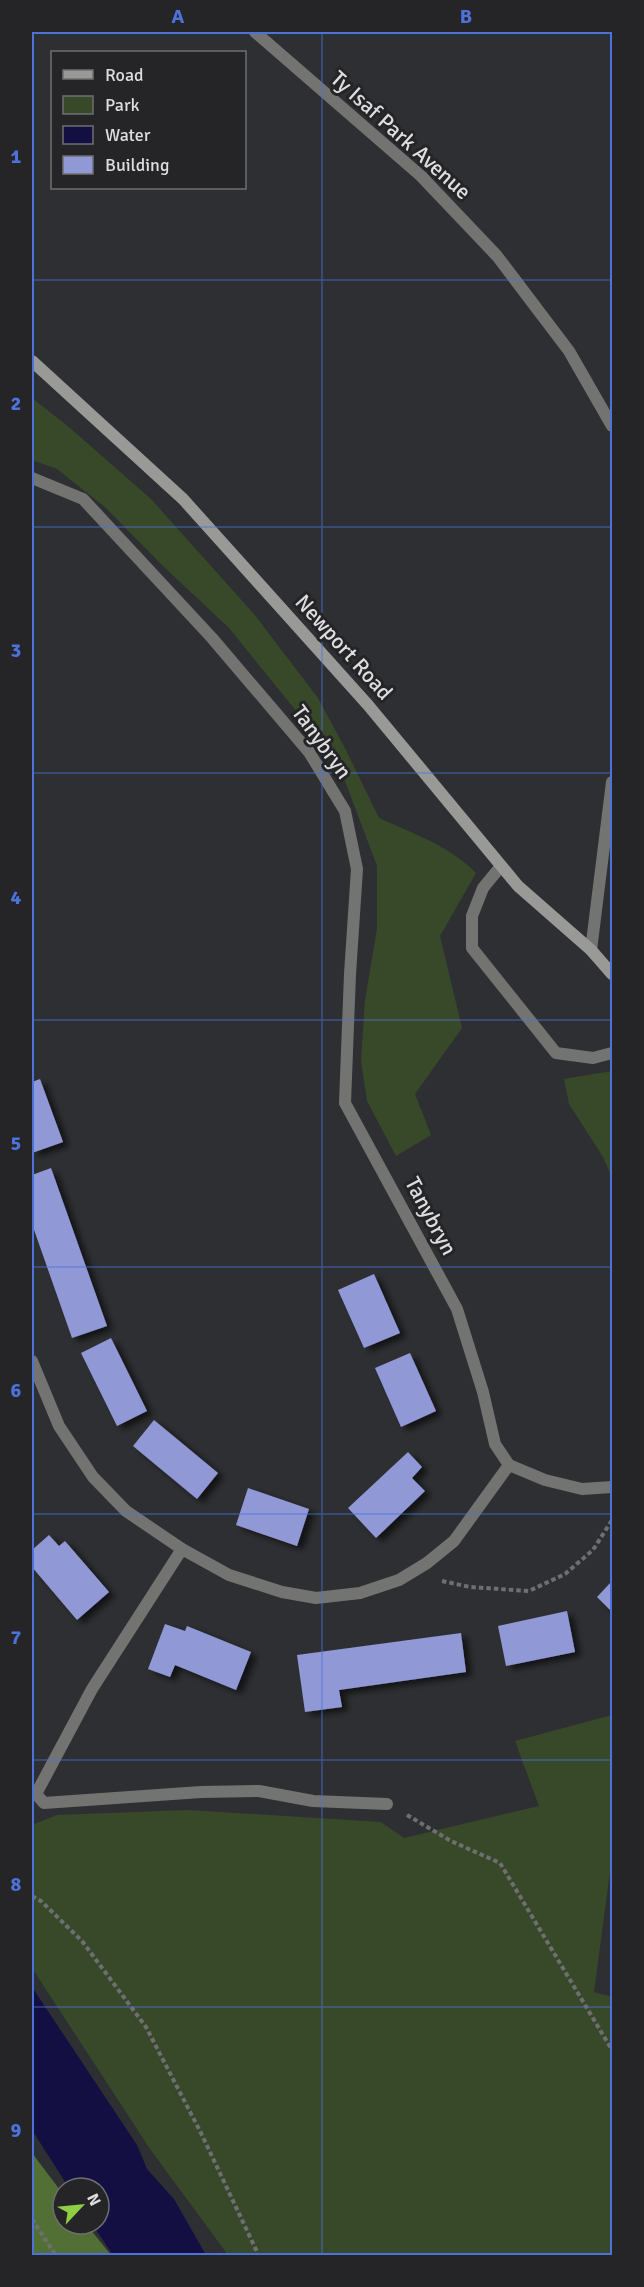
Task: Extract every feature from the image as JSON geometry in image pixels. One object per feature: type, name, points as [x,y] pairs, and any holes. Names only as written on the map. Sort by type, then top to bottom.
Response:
[{"type":"main road","name":"Newport Road","points":[[32,361],[183,499],[368,705],[518,886],[591,950],[612,974]]},
{"type":"street","name":"Ty Isaf Park Avenue","points":[[255,32],[421,176],[496,256],[568,351],[612,426]]},
{"type":"street","name":"Tanybryn","points":[[32,478],[83,499],[212,638],[309,752],[345,811],[357,869],[345,1103],[457,1310],[483,1392],[495,1444],[510,1465]]},
{"type":"street","points":[[591,950],[612,782]]},
{"type":"street","points":[[501,866],[483,888],[471,916],[472,948],[556,1053],[593,1058],[612,1053]]},
{"type":"street","points":[[32,1361],[59,1425],[93,1478],[126,1510],[182,1549],[229,1575],[282,1592],[316,1598],[360,1593],[399,1580],[454,1541],[510,1465],[545,1480],[582,1489],[612,1487]]},
{"type":"street","points":[[182,1549],[92,1689],[36,1794],[44,1803],[201,1792],[259,1791],[313,1801],[387,1803]]},
{"type":"path","points":[[409,1574],[471,1587],[529,1591],[565,1574],[593,1550],[612,1520]]},
{"type":"path","points":[[387,1803],[451,1841],[500,1863],[612,2050]]},
{"type":"path","points":[[32,1896],[41,1901],[82,1941],[146,2027],[201,2133],[260,2256]]},
{"type":"path","points":[[32,2219],[56,2256]]},
{"type":"green space","points":[[32,398],[151,499],[254,614],[318,698],[379,818],[443,848],[476,873],[440,936],[462,1028],[415,1094],[431,1135],[396,1156],[367,1101],[361,1060],[365,1000],[377,929],[377,866],[342,773],[297,712],[229,628],[106,508],[57,469],[32,460]]},
{"type":"green space","points":[[612,1071],[612,1178],[603,1157],[569,1104],[564,1079]]},
{"type":"green space","points":[[612,1715],[612,1857],[594,1992],[612,1997],[612,2255],[228,2255],[150,2149],[32,1968],[32,1825],[57,1815],[188,1810],[381,1822],[404,1838],[539,1806],[515,1741]]},
{"type":"green space","points":[[32,2153],[51,2178],[51,2236],[96,2236],[111,2255],[32,2255]]},
{"type":"water","points":[[32,1987],[137,2145],[147,2169],[174,2199],[206,2255],[113,2255],[100,2236],[111,2236],[111,2176],[61,2176],[32,2130]]},
{"type":"building","points":[[40,1079],[63,1142],[32,1153],[32,1082]]},
{"type":"building","points":[[51,1168],[107,1326],[72,1338],[32,1224],[32,1175]]},
{"type":"building","points":[[374,1274],[400,1333],[364,1348],[338,1290]]},
{"type":"building","points":[[111,1338],[147,1411],[117,1426],[81,1353]]},
{"type":"building","points":[[410,1353],[436,1411],[401,1427],[375,1368]]},
{"type":"building","points":[[154,1420],[218,1473],[197,1499],[133,1446]]},
{"type":"building","points":[[408,1452],[422,1467],[412,1478],[425,1491],[376,1538],[348,1508]]},
{"type":"building","points":[[248,1488],[309,1509],[297,1546],[236,1525]]},
{"type":"building","points":[[49,1535],[59,1546],[65,1541],[109,1592],[77,1620],[32,1567],[32,1550]]},
{"type":"building","points":[[612,1581],[612,1612],[597,1597]]},
{"type":"building","points":[[567,1611],[575,1652],[506,1666],[498,1626]]},
{"type":"building","points":[[165,1624],[185,1631],[187,1626],[251,1652],[236,1690],[175,1665],[170,1677],[148,1669]]},
{"type":"building","points":[[461,1633],[466,1672],[339,1690],[342,1707],[305,1712],[297,1655]]}]
